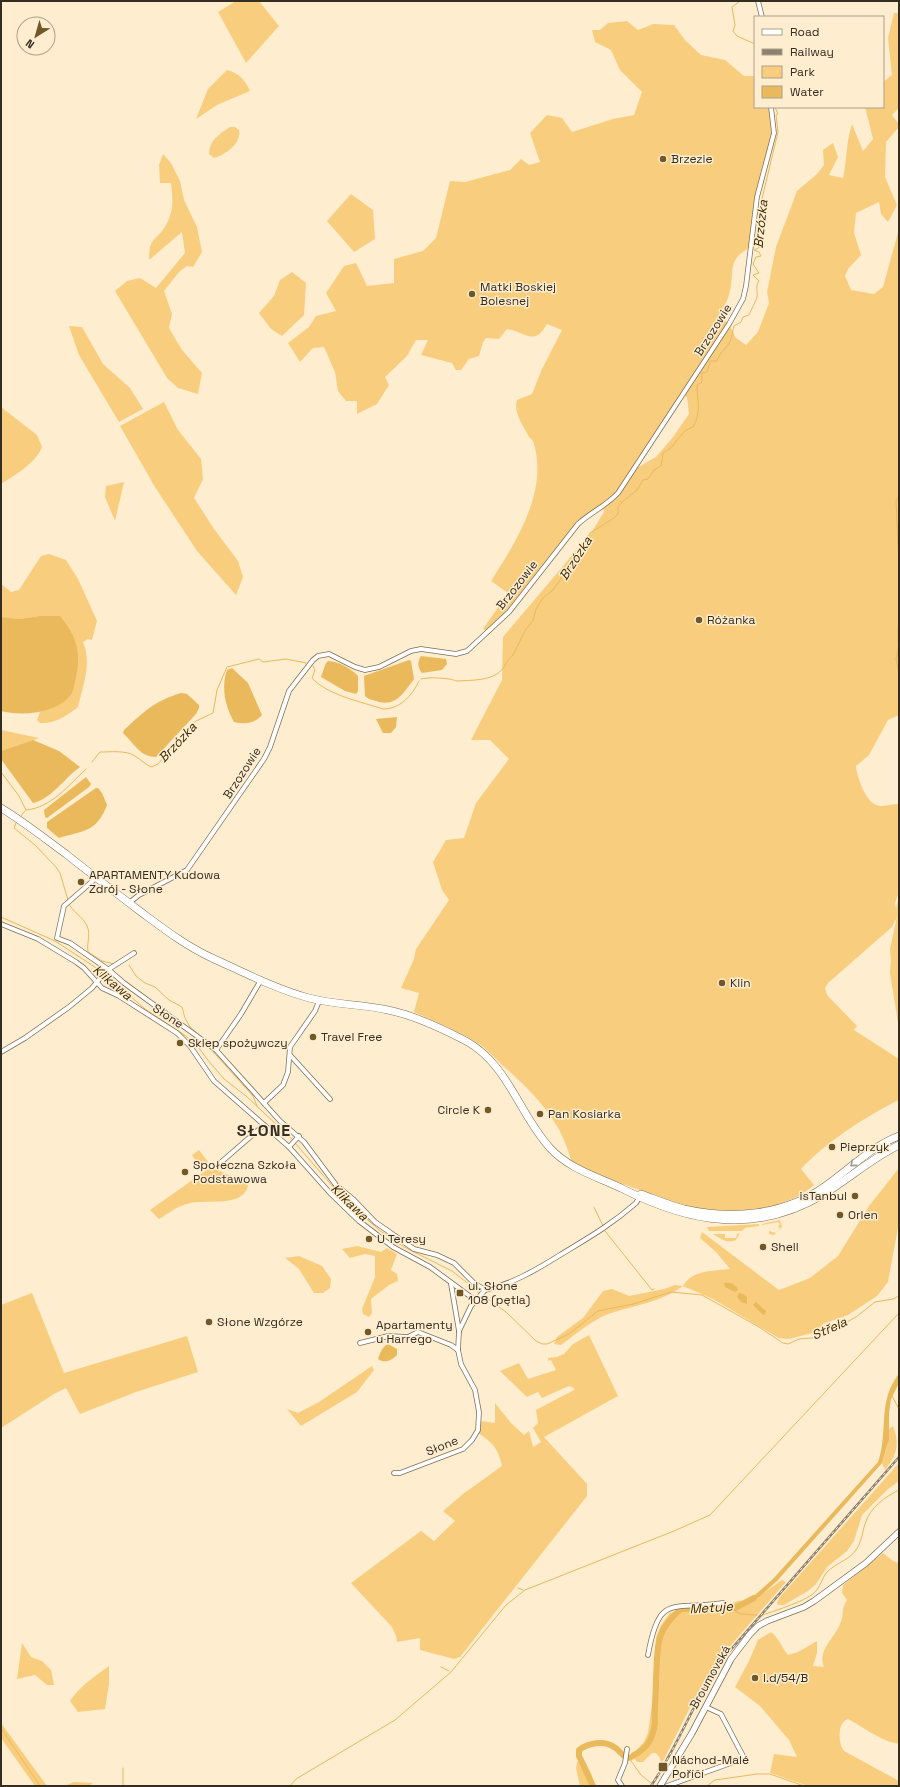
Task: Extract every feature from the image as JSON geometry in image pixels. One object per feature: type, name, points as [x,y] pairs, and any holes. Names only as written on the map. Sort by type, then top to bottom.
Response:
[{"type":"highway","points":[[1,808],[31,828],[129,903],[192,948],[261,980],[298,995],[319,1001],[374,1007],[399,1012],[472,1045],[486,1055],[496,1066],[538,1132],[552,1150],[578,1169],[670,1210],[700,1218],[735,1220],[770,1215],[799,1206],[818,1197],[880,1155],[899,1145]]},
{"type":"highway","points":[[640,1196],[683,1208],[708,1213],[740,1214],[769,1210],[811,1195],[828,1184],[869,1151],[899,1136]]},
{"type":"main road","name":"Broumovská","points":[[660,1786],[706,1707],[734,1654],[758,1626],[774,1618],[804,1607],[814,1601],[866,1563],[899,1532]]},
{"type":"street","points":[[758,1],[762,16]]},
{"type":"street","name":"Brzozowie","points":[[129,903],[139,895],[187,870],[264,759],[270,747],[289,691],[313,660],[318,656],[329,654],[355,667],[370,670],[411,651],[421,649],[456,654],[467,650],[504,618],[578,524],[606,504],[618,493],[725,330],[743,299],[746,286],[757,197],[774,133],[771,108]]},
{"type":"street","points":[[96,878],[64,906],[57,938],[73,946],[216,1050],[280,1121],[298,1138],[336,1185],[354,1199],[375,1222],[414,1249],[437,1255],[454,1263],[484,1292]]},
{"type":"street","name":"Słone","points":[[1,924],[32,936],[45,943],[84,968],[102,988],[126,1000],[177,1033],[190,1046],[214,1081],[289,1147],[326,1189],[366,1227],[393,1247],[430,1267],[451,1284],[477,1299],[459,1331]]},
{"type":"street","points":[[1,1052],[16,1044],[54,1018],[96,983],[107,970],[134,953]]},
{"type":"street","points":[[216,1050],[241,1014],[261,980]]},
{"type":"street","points":[[264,1103],[284,1085],[288,1072],[290,1047],[315,1011],[319,1001]]},
{"type":"street","points":[[290,1055],[330,1099]]},
{"type":"street","points":[[219,1164],[264,1125]]},
{"type":"street","points":[[289,1147],[298,1138]]},
{"type":"street","points":[[477,1299],[484,1292],[529,1274],[606,1228],[636,1202],[640,1196]]},
{"type":"street","name":"Słone","points":[[394,1473],[400,1473],[458,1451],[470,1444],[475,1436],[479,1424],[477,1400],[473,1384],[461,1364],[458,1350],[459,1331],[451,1284]]},
{"type":"street","points":[[360,1342],[388,1336],[408,1337],[418,1332],[451,1345],[458,1350]]},
{"type":"street","points":[[648,1655],[657,1619],[664,1611],[678,1606],[723,1603]]},
{"type":"street","points":[[667,1786],[742,1759],[743,1756],[721,1714],[706,1707]]},
{"type":"street","points":[[622,1786],[618,1780],[625,1763],[627,1751]]},
{"type":"green space","points":[[236,1],[259,1],[279,26],[246,63],[218,12]]},
{"type":"green space","points":[[894,13],[899,13],[899,108],[892,115],[899,124],[899,127],[886,142],[885,177],[897,205],[888,222],[881,214],[879,202],[856,213],[854,233],[861,255],[848,269],[845,276],[851,290],[874,294],[883,287],[899,229],[899,715],[888,720],[869,755],[856,766],[860,783],[870,801],[880,806],[899,804],[899,892],[895,903],[896,909],[899,896],[899,1029],[890,973],[890,949],[897,917],[892,927],[828,983],[825,988],[827,995],[857,1026],[854,1030],[899,1059],[899,1100],[847,1130],[811,1159],[801,1169],[814,1185],[797,1197],[758,1209],[730,1212],[703,1211],[692,1209],[604,1177],[571,1160],[553,1119],[524,1085],[479,1044],[414,1012],[419,993],[401,988],[414,959],[416,949],[449,900],[442,890],[433,862],[446,840],[464,838],[476,803],[509,759],[490,740],[471,740],[502,680],[503,637],[591,533],[604,512],[603,507],[578,520],[500,619],[486,631],[483,629],[508,593],[491,581],[510,550],[527,516],[537,480],[537,462],[534,443],[529,437],[517,414],[517,400],[532,394],[542,369],[562,330],[547,324],[538,335],[530,336],[507,329],[499,339],[486,338],[483,342],[479,356],[469,359],[461,370],[456,370],[452,363],[421,355],[428,340],[416,340],[407,356],[385,377],[389,385],[377,404],[357,414],[357,401],[346,401],[338,391],[335,372],[324,347],[313,348],[300,362],[288,343],[309,327],[316,316],[336,311],[326,293],[344,266],[356,263],[367,286],[394,283],[394,259],[423,251],[436,238],[450,181],[465,182],[510,170],[521,159],[529,165],[540,162],[530,133],[547,115],[562,118],[572,132],[613,119],[634,115],[642,92],[620,70],[611,50],[595,42],[592,30],[600,30],[608,23],[627,21],[638,30],[653,24],[674,25],[685,40],[701,55],[725,60],[744,76],[754,76],[754,108],[771,108],[774,125],[761,181],[751,247],[743,252],[734,262],[729,295],[719,316],[729,324],[736,338],[746,345],[758,332],[769,303],[767,292],[776,247],[797,191],[817,174],[824,165],[823,150],[833,143],[838,157],[829,175],[843,178],[852,124],[863,151],[873,139],[865,108],[884,108],[884,81],[892,75],[888,38]],"holes":[[[683,395],[687,397],[689,414],[673,437],[656,457],[635,469]]]},
{"type":"green space","points":[[227,70],[235,73],[241,78],[250,91],[217,105],[196,119],[208,89]]},
{"type":"green space","points":[[230,127],[235,127],[239,130],[238,139],[232,148],[214,158],[209,154],[211,145],[219,135]]},
{"type":"green space","points":[[163,154],[171,163],[180,181],[184,200],[197,227],[202,252],[193,267],[187,266],[179,272],[164,291],[172,314],[169,328],[182,350],[202,373],[198,394],[178,388],[167,378],[115,291],[127,281],[140,278],[156,288],[185,253],[182,232],[149,260],[150,247],[169,220],[172,210],[171,183],[160,183],[159,165]]},
{"type":"green space","points":[[351,194],[373,210],[375,239],[354,252],[327,221]]},
{"type":"green space","points":[[292,272],[306,283],[304,315],[282,336],[271,329],[259,313],[274,296],[280,280]]},
{"type":"green space","points":[[69,326],[82,327],[103,364],[130,388],[143,409],[119,422],[79,355]]},
{"type":"green space","points":[[164,402],[178,430],[201,459],[203,479],[194,498],[214,529],[238,561],[243,577],[236,595],[197,551],[155,487],[120,426]]},
{"type":"green space","points":[[1,407],[37,435],[42,447],[35,458],[19,473],[1,484]]},
{"type":"green space","points":[[124,482],[115,521],[105,497],[106,486]]},
{"type":"green space","points":[[49,554],[66,560],[78,579],[97,621],[92,640],[88,639],[83,642],[86,650],[87,666],[78,707],[55,721],[40,723],[37,720],[40,712],[58,705],[40,616],[19,619],[1,617],[1,584],[11,592],[19,590],[41,556]]},
{"type":"green space","points":[[1,730],[39,738],[1,751]]},
{"type":"green space","points":[[199,1150],[208,1162],[201,1168],[192,1155]]},
{"type":"green space","points":[[211,1167],[237,1179],[239,1176],[244,1179],[248,1186],[244,1193],[238,1198],[230,1200],[194,1202],[183,1205],[159,1219],[150,1210]]},
{"type":"green space","points":[[899,1168],[899,1222],[888,1282],[877,1296],[848,1315],[823,1324],[816,1332],[789,1339],[779,1338],[713,1299],[683,1286],[697,1274],[730,1269],[716,1252],[700,1238],[702,1232],[779,1290],[810,1278],[838,1256],[869,1206]]},
{"type":"green space","points":[[780,1220],[782,1227],[776,1233],[780,1228],[778,1227],[780,1224],[778,1222],[762,1224]]},
{"type":"green space","points":[[759,1224],[759,1226],[745,1228],[742,1231],[709,1231],[707,1227]]},
{"type":"green space","points":[[769,1231],[776,1233],[774,1235],[769,1234]]},
{"type":"green space","points":[[740,1233],[736,1240],[733,1241],[724,1240],[713,1234],[725,1234],[725,1238],[736,1238],[737,1234]]},
{"type":"green space","points":[[357,1246],[381,1252],[387,1248],[397,1254],[391,1270],[397,1274],[398,1281],[389,1285],[371,1299],[372,1313],[369,1317],[363,1314],[362,1309],[375,1277],[375,1256],[365,1254],[350,1258],[342,1249]]},
{"type":"green space","points":[[299,1256],[322,1266],[331,1279],[330,1288],[323,1293],[314,1293],[299,1269],[285,1258]]},
{"type":"green space","points":[[675,1285],[683,1286],[656,1300],[608,1314],[590,1324],[561,1345],[554,1344],[557,1337],[583,1318],[603,1291],[612,1289],[629,1296],[664,1289]]},
{"type":"green space","points":[[32,1293],[64,1373],[187,1336],[198,1372],[136,1392],[80,1414],[66,1388],[1,1428],[1,1305]]},
{"type":"green space","points":[[589,1335],[618,1396],[544,1437],[587,1484],[587,1496],[460,1657],[454,1659],[420,1650],[420,1638],[397,1642],[392,1627],[351,1583],[421,1531],[434,1541],[455,1521],[443,1511],[463,1494],[502,1466],[497,1450],[488,1440],[478,1433],[480,1421],[495,1423],[495,1403],[511,1423],[524,1435],[529,1431],[533,1447],[541,1442],[533,1428],[538,1423],[536,1410],[574,1390],[574,1388],[569,1386],[542,1398],[538,1392],[527,1397],[500,1371],[519,1363],[528,1379],[556,1370],[551,1360],[548,1361],[548,1358],[557,1357],[564,1354],[573,1344]]},
{"type":"green space","points":[[372,1366],[374,1370],[357,1392],[301,1426],[287,1409],[298,1413],[319,1402]]},
{"type":"green space","points":[[893,1426],[897,1444],[895,1454],[885,1470],[882,1463],[887,1447],[889,1429]]},
{"type":"green space","points":[[899,1463],[899,1481],[888,1489],[862,1515],[854,1541],[847,1551],[827,1567],[816,1584],[808,1591],[784,1605],[778,1605],[777,1603],[779,1598]]},
{"type":"green space","points":[[883,1553],[893,1561],[899,1563],[899,1743],[894,1743],[881,1738],[848,1719],[844,1721],[840,1728],[840,1738],[844,1751],[899,1781],[899,1786],[808,1786],[770,1773],[774,1754],[797,1757],[789,1740],[760,1706],[735,1687],[758,1640],[771,1632],[788,1655],[798,1652],[817,1641],[817,1653],[813,1666],[824,1667],[822,1661],[823,1655],[838,1629],[847,1600],[842,1593],[843,1585]]},
{"type":"green space","points":[[782,1580],[786,1582],[718,1660],[699,1690],[661,1765],[660,1758],[656,1753],[652,1753],[643,1762],[637,1762],[632,1755],[644,1742],[648,1733],[654,1690],[656,1637],[661,1625],[670,1613],[695,1607],[724,1606],[738,1601],[753,1600]]},
{"type":"green space","points":[[22,1643],[31,1657],[42,1661],[51,1670],[54,1685],[47,1685],[35,1675],[17,1679]]},
{"type":"green space","points":[[109,1666],[109,1684],[105,1709],[78,1712],[70,1701],[83,1686]]},
{"type":"green space","points":[[1,1723],[47,1786],[35,1786],[1,1738]]},
{"type":"green space","points":[[583,1758],[591,1773],[595,1786],[580,1786],[576,1768],[577,1762]]},
{"type":"green space","points":[[74,1782],[93,1783],[89,1786],[64,1786]]},
{"type":"water","points":[[40,616],[60,616],[66,623],[74,638],[78,654],[78,663],[74,688],[70,696],[62,703],[45,710],[27,713],[9,713],[1,711],[1,617],[19,619]]},
{"type":"water","points":[[421,656],[446,659],[447,664],[442,670],[422,673],[418,665]]},
{"type":"water","points":[[409,660],[411,661],[414,679],[400,697],[391,702],[385,703],[372,700],[365,696],[364,676]]},
{"type":"water","points":[[328,661],[337,663],[352,670],[358,676],[358,691],[356,694],[345,691],[321,677]]},
{"type":"water","points":[[232,668],[248,683],[262,715],[253,722],[234,722],[228,710],[224,683],[227,670]]},
{"type":"water","points":[[181,693],[187,694],[199,705],[196,714],[156,757],[142,753],[123,733],[124,730],[156,703]]},
{"type":"water","points":[[397,717],[396,727],[391,733],[383,733],[376,719]]},
{"type":"water","points":[[33,740],[59,751],[80,767],[47,797],[33,803],[1,759],[1,751]]},
{"type":"water","points":[[86,777],[91,784],[89,787],[47,818],[45,817],[44,810]]},
{"type":"water","points":[[98,788],[102,793],[107,805],[103,814],[94,826],[59,838],[47,828],[47,822]]},
{"type":"water","points":[[724,1283],[736,1286],[738,1290],[735,1292],[725,1287]]},
{"type":"water","points":[[739,1293],[747,1297],[747,1304],[741,1302],[737,1297]]},
{"type":"water","points":[[756,1302],[766,1311],[765,1315],[753,1305]]},
{"type":"water","points":[[388,1344],[397,1349],[397,1355],[388,1361],[378,1359],[380,1352]]},
{"type":"water","points":[[899,1373],[899,1383],[891,1399],[889,1413],[889,1439],[882,1463],[777,1581],[759,1597],[748,1601],[773,1579],[878,1462],[881,1453],[884,1415],[888,1396]]},
{"type":"waterway","name":"Brzózka","points":[[740,1],[732,7],[735,25],[733,31],[737,36],[754,44]]},
{"type":"waterway","name":"Brzózka","points":[[421,679],[438,678],[458,681],[478,680],[488,678],[500,672],[513,655],[526,629],[533,621],[536,609],[543,598],[553,590],[572,565],[590,533],[618,514],[618,507],[622,502],[637,490],[643,480],[648,479],[654,470],[661,466],[663,453],[672,447],[686,430],[693,427],[698,411],[697,385],[702,382],[702,373],[707,372],[710,361],[717,361],[720,354],[730,342],[734,326],[741,322],[743,317],[749,315],[757,297],[757,287],[759,281],[753,275],[759,273],[753,264],[756,257],[761,256],[759,252],[754,250],[760,247],[757,243],[757,232],[760,229],[759,211],[778,132],[776,115],[778,114],[775,108]]},
{"type":"waterway","points":[[899,496],[896,501],[899,567]]},
{"type":"waterway","points":[[898,643],[899,622]]},
{"type":"waterway","points":[[899,643],[896,659],[899,674]]},
{"type":"waterway","name":"Brzózka","points":[[92,762],[100,752],[118,752],[131,754],[151,767],[158,764],[196,721],[213,713],[217,690],[227,667],[259,659],[263,662],[286,659],[306,663]]},
{"type":"waterway","name":"Brzózka","points":[[313,666],[315,670],[312,678],[326,689],[345,697],[383,709],[395,707],[405,701],[413,692],[419,681]]},
{"type":"waterway","name":"Brzózka","points":[[26,810],[44,805],[59,795],[86,769]]},
{"type":"waterway","points":[[1,772],[19,796],[26,810]]},
{"type":"waterway","points":[[21,816],[25,811]]},
{"type":"waterway","points":[[16,823],[14,828],[35,845],[56,867],[60,873],[68,900]]},
{"type":"waterway","points":[[69,904],[87,925],[89,933],[88,952],[102,961],[114,964]]},
{"type":"waterway","name":"Klikawa","points":[[1,917],[55,941],[104,973]]},
{"type":"waterway","points":[[129,965],[136,976],[145,983],[155,987],[169,1000],[182,1007],[185,1018],[190,1027],[205,1040]]},
{"type":"waterway","name":"Klikawa","points":[[106,975],[145,1009],[186,1036],[199,1048],[224,1079],[246,1096],[293,1140]]},
{"type":"waterway","points":[[208,1046],[253,1096],[257,1106]]},
{"type":"waterway","name":"Klikawa","points":[[295,1143],[342,1197],[379,1230],[404,1247],[452,1271],[480,1293]]},
{"type":"waterway","points":[[594,1207],[603,1226]]},
{"type":"waterway","points":[[605,1231],[652,1290],[654,1289]]},
{"type":"waterway","name":"Klikawa","points":[[482,1295],[506,1312],[536,1341],[542,1344],[547,1344],[569,1334],[598,1311],[633,1304],[671,1292],[702,1295],[759,1327],[783,1343],[788,1344],[799,1339],[812,1338],[832,1325],[847,1322],[856,1317],[875,1302],[893,1299],[899,1296]]},
{"type":"waterway","points":[[290,1786],[296,1779],[395,1720],[451,1672],[506,1605],[525,1590],[674,1531],[710,1515],[899,1313]]},
{"type":"waterway","points":[[892,1396],[899,1409]]},
{"type":"waterway","points":[[760,1616],[796,1603],[814,1593],[827,1572],[856,1550],[861,1540],[870,1512],[883,1499],[899,1490]]},
{"type":"waterway","points":[[518,1588],[523,1590]]},
{"type":"waterway","name":"Metuje","points":[[593,1786],[579,1756],[579,1750],[591,1744],[601,1743],[616,1748],[624,1756],[629,1758],[643,1749],[651,1738],[655,1723],[659,1641],[666,1625],[672,1617],[681,1609],[735,1608],[754,1598]]},
{"type":"waterway","points":[[729,1608],[741,1614],[757,1615]]},
{"type":"waterway","points":[[441,1667],[449,1671]]},
{"type":"waterway","points":[[1,1728],[40,1786]]},
{"type":"waterway","points":[[629,1758],[641,1775],[651,1783]]},
{"type":"waterway","points":[[123,1768],[123,1786]]},
{"type":"waterway","points":[[707,1786],[715,1780],[757,1774],[770,1774],[804,1786]]},
{"type":"railway","points":[[651,1786],[670,1755],[702,1692],[720,1662],[899,1457]]},
{"type":"place","name":"Brzezie","points":[[663,159]]},
{"type":"place","name":"Matki Boskiej Bolesnej","points":[[472,294]]},
{"type":"place","name":"Różanka","points":[[699,620]]},
{"type":"place","name":"APARTAMENTY Kudowa Zdrój - Słone","points":[[81,882]]},
{"type":"place","name":"Klin","points":[[722,983]]},
{"type":"place","name":"Travel Free","points":[[313,1037]]},
{"type":"place","name":"Sklep spożywczy","points":[[180,1043]]},
{"type":"place","name":"Circle K","points":[[488,1110]]},
{"type":"place","name":"Pan Kosiarka","points":[[540,1114]]},
{"type":"place","name":"Pieprzyk","points":[[832,1147]]},
{"type":"place","name":"Społeczna Szkoła Podstawowa","points":[[185,1172]]},
{"type":"place","name":"isTanbul","points":[[855,1196]]},
{"type":"place","name":"Orlen","points":[[840,1215]]},
{"type":"place","name":"U Teresy","points":[[369,1239]]},
{"type":"place","name":"Shell","points":[[763,1247]]},
{"type":"place","name":"ul. Słone 108 (pętla)","points":[[460,1293]]},
{"type":"place","name":"Słone Wzgórze","points":[[209,1322]]},
{"type":"place","name":"Apartamenty u Harrego","points":[[368,1332]]},
{"type":"place","name":"I.d/54/B","points":[[755,1678]]},
{"type":"place","name":"Náchod-Malé Poříčí","points":[[663,1767]]},
{"type":"district","name":"SŁONE","points":[[264,1130]]},
{"type":"water label","name":"Střela","points":[[829,1328]]}]
